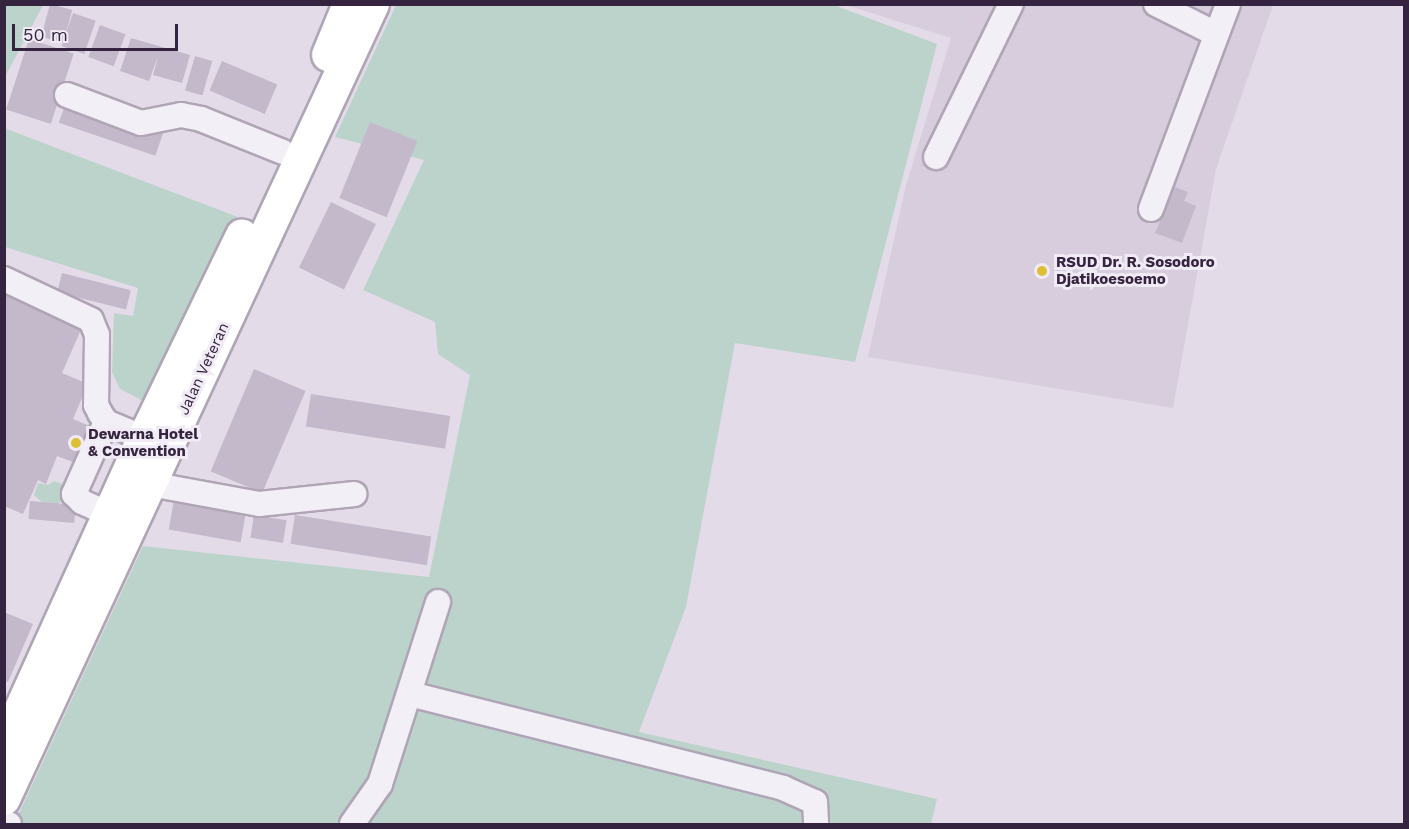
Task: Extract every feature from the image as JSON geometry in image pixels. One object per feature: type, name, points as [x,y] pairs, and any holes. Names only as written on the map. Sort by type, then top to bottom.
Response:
[{"type":"main road","name":"Jalan Veteran","points":[[5,745],[144,438],[283,152],[348,7]]},
{"type":"main road","name":"Jalan Veteran","points":[[4,799],[150,484],[348,7]]},
{"type":"street","points":[[936,157],[1011,4]]},
{"type":"street","points":[[1156,4],[1216,34]]},
{"type":"street","points":[[1151,209],[1228,4]]},
{"type":"street","points":[[67,95],[141,123],[181,115],[201,119],[283,152]]},
{"type":"street","points":[[4,279],[91,320],[97,335],[96,405],[106,422],[144,438]]},
{"type":"street","points":[[106,422],[74,494],[81,502],[111,515]]},
{"type":"street","points":[[150,484],[259,504],[354,494]]},
{"type":"street","points":[[362,823],[380,784],[438,602]]},
{"type":"street","points":[[410,694],[783,788],[815,802],[816,825]]},
{"type":"street","points":[[4,823],[9,825]]},
{"type":"shaded area","name":"RSUD Dr. R. Sosodoro Djatikoesoemo","points":[[846,5],[1273,5],[1216,169],[1173,408],[868,357],[906,185],[951,38]]},
{"type":"green space","points":[[4,5],[43,5],[5,77]]},
{"type":"green space","points":[[396,5],[834,5],[937,44],[855,362],[735,343],[686,607],[639,732],[937,799],[931,824],[14,824],[143,546],[429,577],[470,375],[438,354],[435,322],[363,290],[424,160],[335,137]]},
{"type":"green space","points":[[4,128],[238,217],[151,405],[120,389],[112,372],[114,313],[133,316],[138,288],[5,247]]},
{"type":"green space","points":[[54,481],[66,485],[66,498],[56,505],[44,504],[34,495],[38,483],[48,485]]},
{"type":"building","points":[[50,4],[72,10],[63,43],[41,37]]},
{"type":"building","points":[[73,13],[96,21],[84,54],[62,46]]},
{"type":"building","points":[[100,25],[125,34],[114,66],[88,57]]},
{"type":"building","points":[[131,38],[190,55],[182,83],[153,75],[158,56],[149,81],[120,71]]},
{"type":"building","points":[[29,39],[74,54],[51,124],[6,109]]},
{"type":"building","points":[[195,56],[212,61],[202,96],[185,91]]},
{"type":"building","points":[[222,61],[277,84],[265,114],[209,90]]},
{"type":"building","points":[[67,99],[163,132],[155,156],[59,123]]},
{"type":"building","points":[[370,122],[417,141],[387,217],[339,198]]},
{"type":"building","points":[[1175,187],[1188,192],[1184,201],[1196,206],[1182,243],[1155,233]]},
{"type":"building","points":[[331,202],[376,224],[344,290],[299,268]]},
{"type":"building","points":[[62,273],[131,290],[126,310],[57,292]]},
{"type":"building","points":[[4,280],[83,325],[62,373],[88,384],[73,419],[97,429],[81,465],[57,456],[46,484],[38,480],[23,514],[4,506]]},
{"type":"building","points":[[254,369],[306,391],[262,493],[211,471]]},
{"type":"building","points":[[311,394],[450,416],[445,449],[306,427]]},
{"type":"building","points":[[175,494],[247,507],[241,542],[169,529]]},
{"type":"building","points":[[30,501],[76,505],[74,523],[28,519]]},
{"type":"building","points":[[254,515],[287,520],[283,543],[250,538]]},
{"type":"building","points":[[295,515],[431,537],[427,565],[290,544]]},
{"type":"building","points":[[4,612],[33,624],[8,682],[4,680]]},
{"type":"place","name":"RSUD Dr. R. Sosodoro Djatikoesoemo","points":[[1042,271]]},
{"type":"place","name":"Dewarna Hotel & Convention","points":[[76,443]]}]
